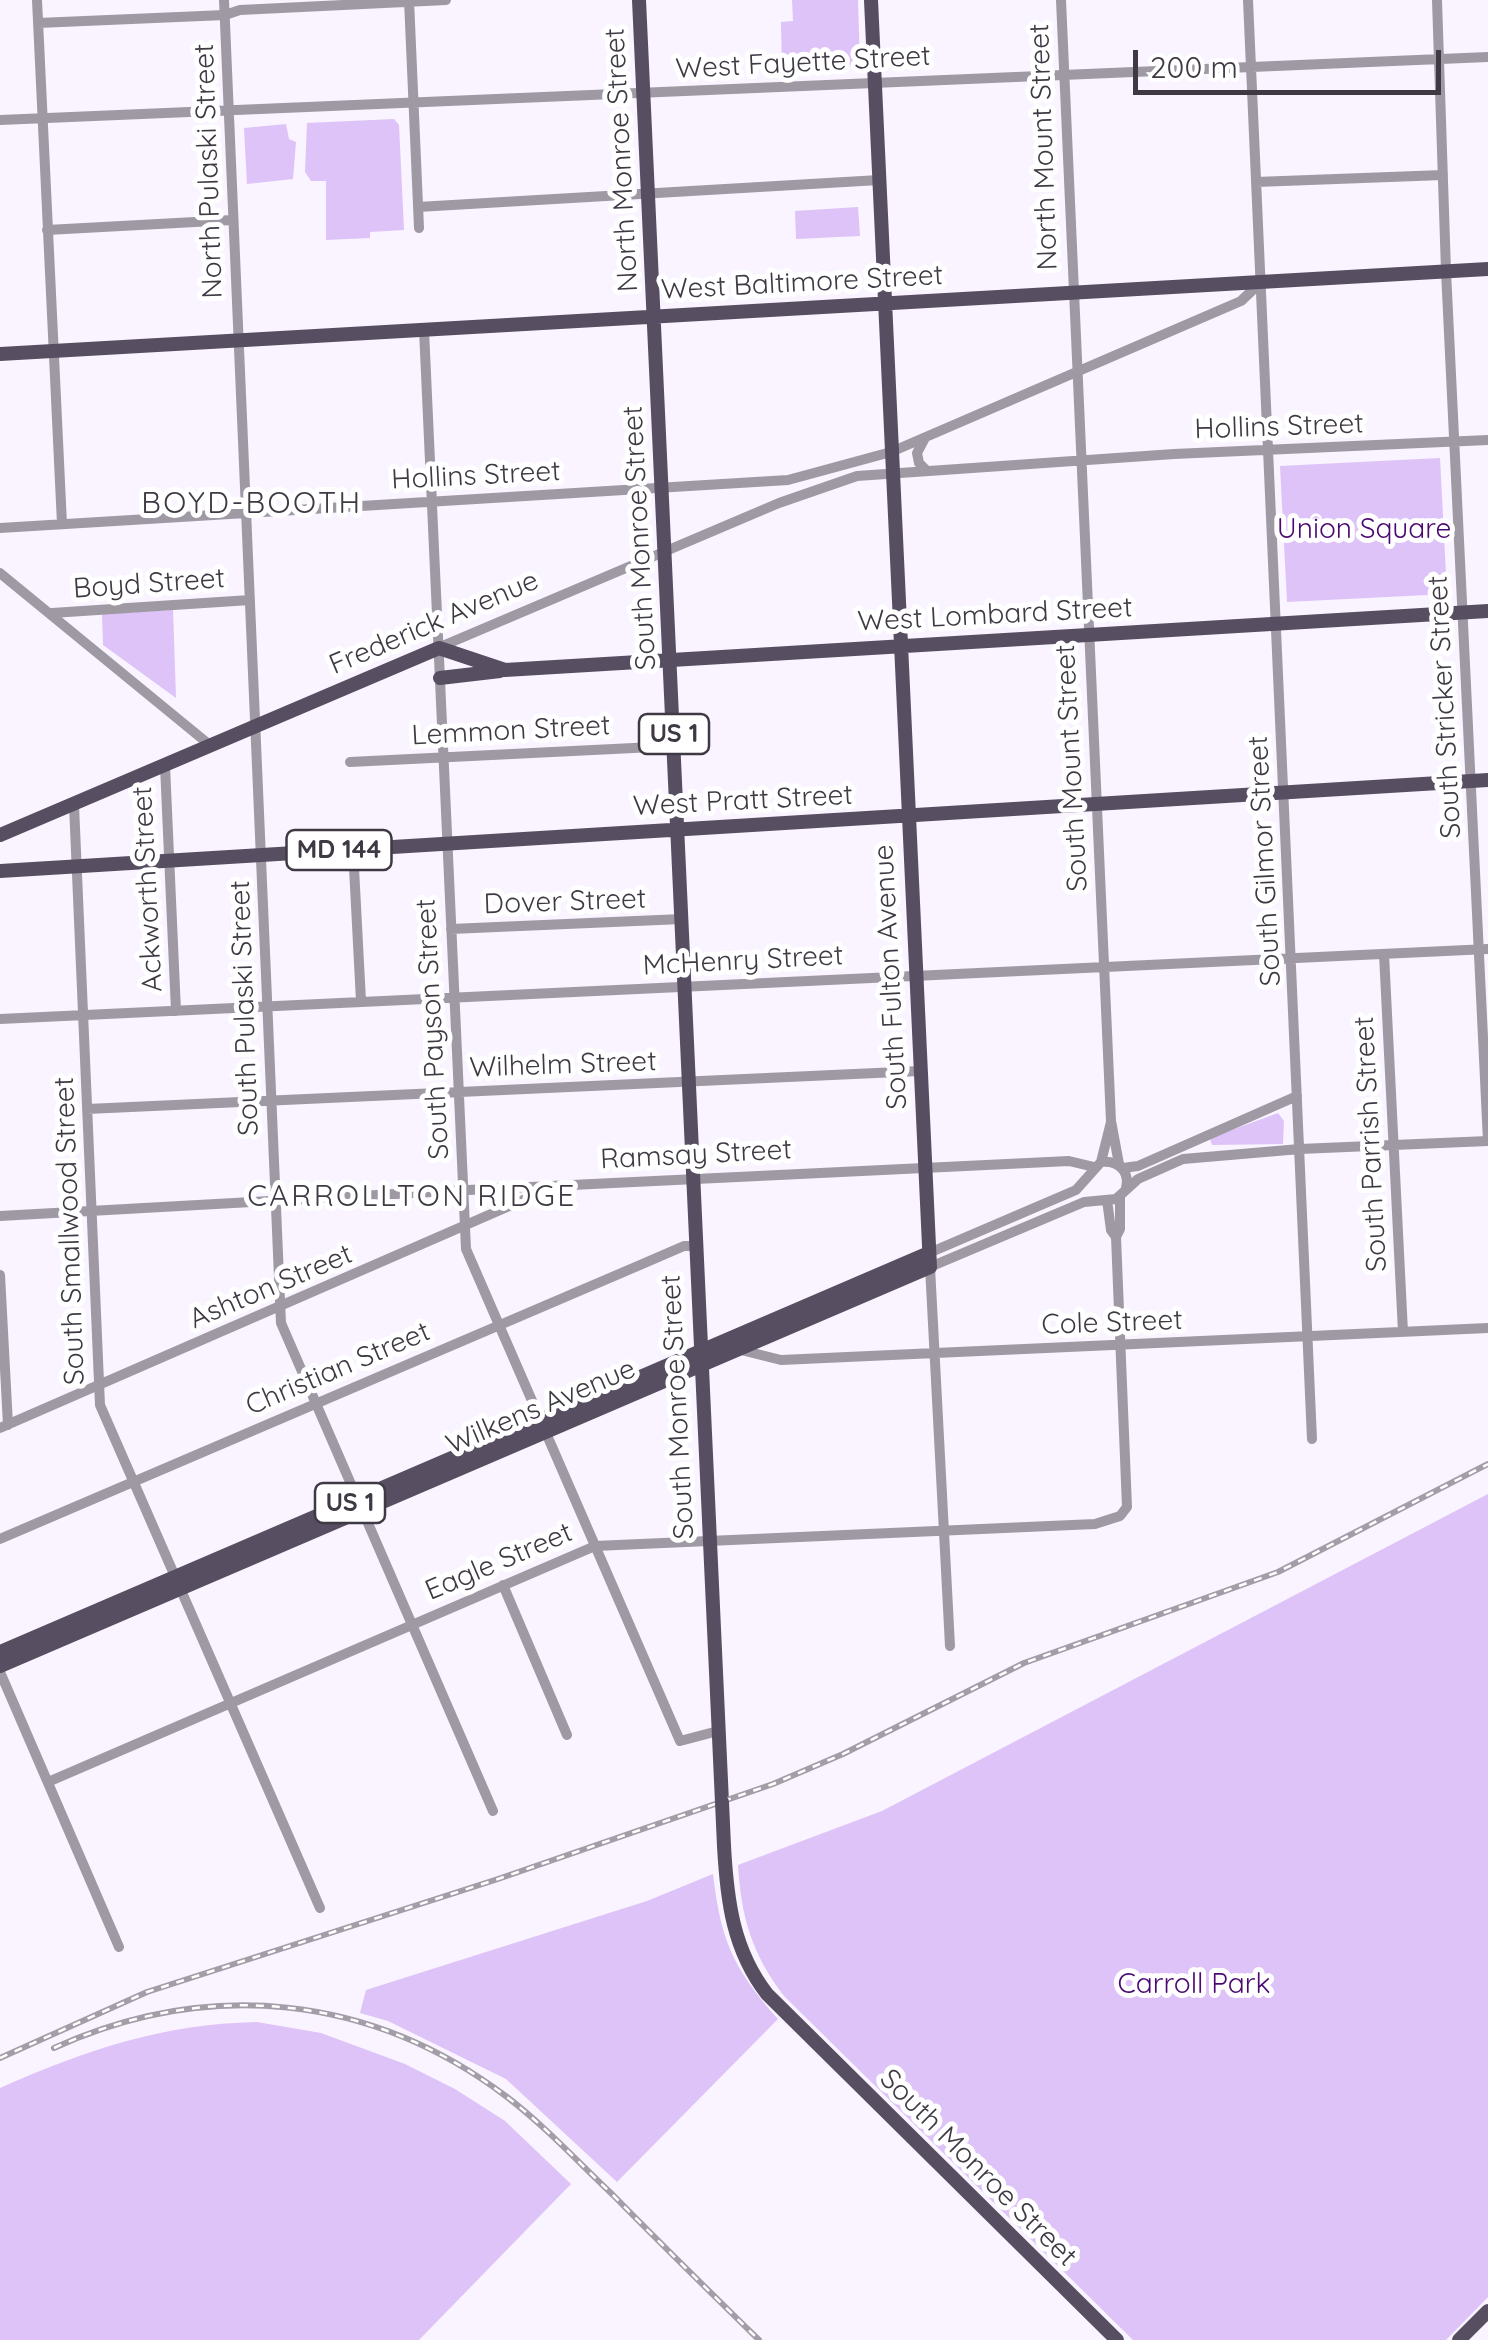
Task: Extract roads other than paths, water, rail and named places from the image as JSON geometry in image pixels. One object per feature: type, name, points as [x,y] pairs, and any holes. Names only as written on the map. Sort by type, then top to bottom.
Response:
[{"type":"main road","name":"North Monroe Street","points":[[639,0],[654,317]]},
{"type":"main road","name":"South Fulton Avenue","points":[[871,0],[929,1260]]},
{"type":"main road","name":"West Baltimore Street","points":[[0,354],[1488,269]]},
{"type":"main road","name":"South Monroe Street","points":[[654,317],[725,1873],[738,1945],[768,1994],[1117,2340]]},
{"type":"main road","name":"West Lombard Street","points":[[440,678],[671,659],[1488,611]]},
{"type":"main road","name":"West Lombard Street","points":[[439,648],[506,670]]},
{"type":"main road","name":"Frederick Avenue","points":[[0,835],[439,648]]},
{"type":"main road","name":"West Pratt Street","points":[[0,871],[1488,780]]},
{"type":"main road","name":"Wilkens Avenue","points":[[700,1360],[738,1350],[929,1260]]},
{"type":"main road","name":"Wilkens Avenue","points":[[0,1652],[178,1583],[929,1260]]},
{"type":"main road","name":"Wilkens Avenue","points":[[0,1669],[178,1583]]},
{"type":"main road","points":[[1459,2340],[1488,2311]]},
{"type":"street","points":[[37,0],[62,524]]},
{"type":"street","name":"North Pulaski Street","points":[[224,0],[238,340]]},
{"type":"street","points":[[38,23],[225,16],[240,10],[446,0]]},
{"type":"street","name":"North Mount Street","points":[[1060,0],[1073,292]]},
{"type":"street","name":"South Gilmor Street","points":[[1248,0],[1312,1439]]},
{"type":"street","name":"South Stricker Street","points":[[1436,0],[1462,612],[1483,949],[1488,1141]]},
{"type":"street","points":[[410,1],[419,228]]},
{"type":"street","name":"West Fayette Street","points":[[0,120],[1488,57]]},
{"type":"street","points":[[1256,182],[1443,175]]},
{"type":"street","points":[[418,207],[879,180]]},
{"type":"street","points":[[46,230],[232,220]]},
{"type":"street","points":[[891,452],[1241,301],[1260,282]]},
{"type":"street","name":"South Mount Street","points":[[1073,292],[1111,1121],[1121,1166]]},
{"type":"street","name":"South Payson Street","points":[[424,330],[466,1249],[680,1741],[718,1736]]},
{"type":"street","name":"South Pulaski Street","points":[[238,340],[282,1323],[494,1810]]},
{"type":"street","points":[[926,438],[917,453],[928,470]]},
{"type":"street","name":"Hollins Street","points":[[892,472],[1488,440]]},
{"type":"street","name":"Hollins Street","points":[[0,528],[788,480],[891,452]]},
{"type":"street","name":"Frederick Avenue","points":[[439,648],[818,487],[857,476],[892,472]]},
{"type":"street","points":[[0,573],[211,746]]},
{"type":"street","name":"Boyd Street","points":[[52,612],[250,600]]},
{"type":"street","name":"Lemmon Street","points":[[350,762],[674,746]]},
{"type":"street","name":"Ackworth Street","points":[[165,766],[176,1010]]},
{"type":"street","name":"South Smallwood Street","points":[[74,805],[100,1405],[320,1908]]},
{"type":"street","points":[[354,849],[361,1002]]},
{"type":"street","name":"Dover Street","points":[[451,929],[682,919]]},
{"type":"street","name":"McHenry Street","points":[[0,1019],[1483,949]]},
{"type":"street","name":"South Parrish Street","points":[[1384,954],[1402,1332]]},
{"type":"street","name":"Wilhelm Street","points":[[87,1109],[920,1071]]},
{"type":"street","points":[[1116,1237],[1105,1200],[1091,1191],[1088,1180],[1098,1165],[1138,1166],[1297,1096]]},
{"type":"street","name":"South Mount Street","points":[[1098,1165],[1111,1121]]},
{"type":"street","points":[[1105,1200],[1138,1179],[1182,1159],[1488,1141]]},
{"type":"street","name":"Ramsay Street","points":[[0,1216],[463,1188],[1072,1161],[1098,1165]]},
{"type":"street","points":[[1120,1344],[1116,1237],[1127,1177],[1121,1166]]},
{"type":"street","name":"Wilkens Avenue","points":[[929,1260],[1076,1190],[1088,1180]]},
{"type":"street","name":"Ashton Street","points":[[4,1426],[558,1184]]},
{"type":"street","name":"Wilkens Avenue","points":[[929,1260],[1084,1202],[1105,1200]]},
{"type":"street","name":"Christian Street","points":[[0,1539],[684,1246],[696,1246]]},
{"type":"street","name":"South Fulton Avenue","points":[[929,1260],[950,1646]]},
{"type":"street","points":[[0,1275],[4,1426]]},
{"type":"street","name":"Cole Street","points":[[738,1350],[777,1360],[1488,1328]]},
{"type":"street","name":"Eagle Street","points":[[48,1782],[595,1546],[1094,1524],[1120,1516],[1127,1507],[1120,1344]]},
{"type":"street","points":[[503,1585],[567,1735]]},
{"type":"street","points":[[0,1669],[119,1947]]},
{"type":"railway","points":[[0,2058],[147,1992],[498,1879],[773,1784],[843,1754],[1024,1663],[1278,1572],[1488,1464]]},
{"type":"railway","points":[[54,2048],[112,2026],[171,2012],[229,2006],[287,2008],[345,2018],[401,2036],[455,2062],[521,2108],[759,2340]]},
{"type":"district","name":"BOYD-BOOTH","points":[[252,504]]},
{"type":"district","name":"CARROLLTON RIDGE","points":[[412,1197]]},
{"type":"park label","name":"Union Square","points":[[1364,530]]},
{"type":"park label","name":"Carroll Park","points":[[1194,1985]]}]
